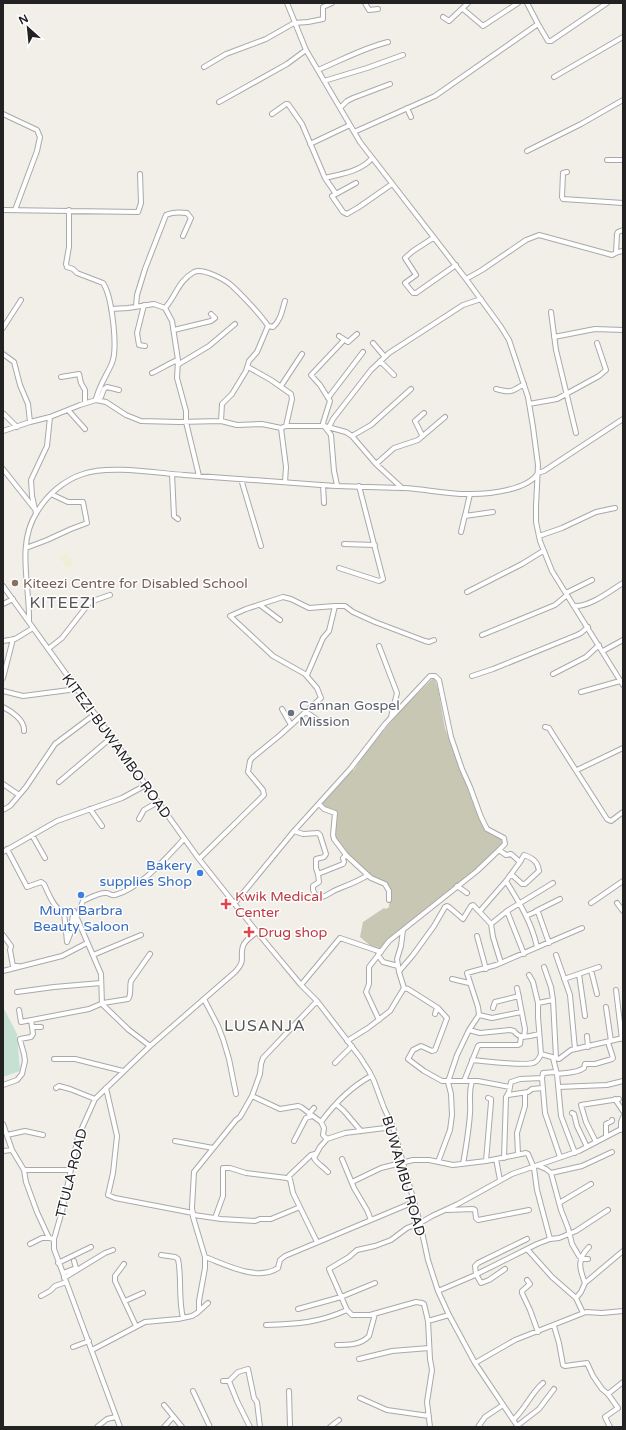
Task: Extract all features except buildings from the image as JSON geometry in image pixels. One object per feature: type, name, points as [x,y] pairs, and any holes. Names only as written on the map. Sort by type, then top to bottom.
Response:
[{"type":"street","points":[[287,3],[306,50],[354,132],[433,238],[456,265],[507,338],[524,384],[529,404],[538,473],[536,506],[538,536],[552,571],[622,683],[581,692]]},
{"type":"street","points":[[204,67],[226,54],[266,39],[294,23],[323,19],[323,8],[332,3]]},
{"type":"street","points":[[365,3],[369,10],[378,9]]},
{"type":"street","points":[[443,17],[449,21],[468,3]]},
{"type":"street","points":[[463,9],[483,26],[518,3]]},
{"type":"street","points":[[527,3],[548,41],[552,41],[607,3]]},
{"type":"street","points":[[354,132],[435,96],[538,24]]},
{"type":"street","points":[[554,77],[623,37]]},
{"type":"street","points":[[318,70],[368,47],[388,42]]},
{"type":"street","points":[[219,102],[287,64],[306,50]]},
{"type":"street","points":[[324,81],[403,55]]},
{"type":"street","points":[[340,108],[347,101],[353,98],[390,84]]},
{"type":"street","points":[[526,151],[580,124],[623,100]]},
{"type":"street","points":[[272,114],[288,104],[299,120],[325,178],[336,194]]},
{"type":"street","points":[[408,108],[411,117]]},
{"type":"street","points":[[3,114],[37,130],[40,138],[37,151],[15,210]]},
{"type":"street","points":[[310,144],[350,125]]},
{"type":"street","points":[[325,178],[357,169],[368,163],[372,158]]},
{"type":"street","points":[[607,160],[623,160]]},
{"type":"street","points":[[567,172],[563,173],[563,199],[623,203]]},
{"type":"street","points":[[3,210],[138,211],[141,203],[140,174]]},
{"type":"street","points":[[356,184],[332,196],[343,212],[347,214],[392,184]]},
{"type":"street","points":[[69,210],[67,267],[73,269],[77,273],[103,283],[111,309],[114,332],[113,358],[96,399]]},
{"type":"street","points":[[136,306],[137,295],[145,269],[166,215],[181,212],[187,213],[191,218],[184,236]]},
{"type":"street","points":[[616,253],[617,234],[623,230]]},
{"type":"street","points":[[466,279],[522,243],[541,235],[612,255],[623,251]]},
{"type":"street","points":[[433,238],[413,251],[406,258],[416,275],[405,284],[413,293],[416,293],[456,265]]},
{"type":"street","points":[[165,308],[181,284],[193,273],[201,271],[210,273],[232,286],[268,326],[273,327],[276,325],[285,301]]},
{"type":"street","points":[[329,427],[336,415],[371,370],[380,361],[463,305],[481,299]]},
{"type":"street","points":[[3,328],[22,300]]},
{"type":"street","points":[[111,309],[154,304],[165,308],[172,321],[178,362],[177,378],[186,412],[186,422],[199,476]]},
{"type":"street","points":[[144,305],[137,339],[139,345],[145,346]]},
{"type":"street","points":[[551,312],[554,337],[576,433]]},
{"type":"street","points":[[174,330],[211,321],[215,318],[211,314]]},
{"type":"street","points":[[152,373],[166,367],[175,360],[178,362],[209,346],[235,324]]},
{"type":"street","points":[[221,421],[222,404],[232,394],[248,367],[249,362],[257,352],[268,326]]},
{"type":"street","points":[[554,337],[595,329],[623,330]]},
{"type":"street","points":[[340,336],[344,340],[349,341],[357,334]]},
{"type":"street","points":[[337,485],[334,471],[331,435],[324,426],[324,416],[330,403],[320,385],[311,375],[344,340]]},
{"type":"street","points":[[373,343],[385,357]]},
{"type":"street","points":[[529,404],[552,400],[566,394],[599,376],[606,370],[597,343]]},
{"type":"street","points":[[328,398],[363,352]]},
{"type":"street","points":[[3,354],[14,362],[20,385],[27,400],[30,422]]},
{"type":"street","points":[[281,386],[302,354]]},
{"type":"street","points":[[380,361],[394,375]]},
{"type":"street","points":[[248,367],[281,386],[292,396],[284,427],[286,467],[285,482]]},
{"type":"street","points":[[61,377],[79,374],[81,383],[85,390],[85,403]]},
{"type":"street","points":[[496,389],[511,392],[524,384]]},
{"type":"street","points":[[3,431],[50,417],[96,399],[101,396],[104,390],[108,387],[119,390]]},
{"type":"street","points":[[352,436],[371,424],[411,389]]},
{"type":"street","points":[[96,399],[106,402],[126,415],[141,421],[221,421],[237,425],[262,424],[284,427],[329,427],[346,432],[352,436],[376,464],[403,488]]},
{"type":"street","points":[[68,410],[85,429]]},
{"type":"street","points":[[422,435],[415,421],[424,413]]},
{"type":"street","points":[[4,414],[17,427]]},
{"type":"street","points":[[376,464],[394,448],[416,441],[445,416]]},
{"type":"street","points":[[36,511],[32,496],[31,480],[47,446],[50,417]]},
{"type":"street","points":[[29,622],[26,548],[27,534],[36,511],[51,494],[64,483],[84,473],[96,471],[131,470],[324,485],[403,488],[470,494],[494,492],[520,486],[535,478],[538,473],[544,471],[623,418]]},
{"type":"street","points":[[3,469],[36,511]]},
{"type":"street","points":[[172,474],[174,516],[178,519]]},
{"type":"street","points":[[241,479],[260,546]]},
{"type":"street","points":[[324,485],[324,503]]},
{"type":"street","points":[[339,568],[381,581],[383,577],[359,486]]},
{"type":"street","points":[[26,548],[87,524],[83,502],[68,502],[51,494]]},
{"type":"street","points":[[461,532],[470,494]]},
{"type":"street","points":[[538,536],[562,528],[596,512],[615,508]]},
{"type":"street","points":[[465,515],[469,516],[493,512]]},
{"type":"street","points":[[344,544],[375,545]]},
{"type":"street","points":[[467,592],[543,551]]},
{"type":"street","points":[[482,635],[555,604],[566,594],[592,580]]},
{"type":"street","points":[[574,606],[579,607],[596,600],[623,583]]},
{"type":"street","name":"KITEZI-BUWAMBO ROAD","points":[[3,586],[184,839],[234,904]]},
{"type":"street","points":[[48,649],[62,638],[90,602],[110,595]]},
{"type":"street","points":[[199,859],[264,795],[264,791],[261,787],[248,774],[250,761],[253,756],[321,698],[317,688],[307,675],[273,656],[230,616],[246,609],[260,606],[283,596],[310,608],[345,606],[353,612],[375,622],[425,641],[430,642],[434,640]]},
{"type":"street","points":[[3,604],[13,600]]},
{"type":"street","points":[[260,606],[280,620]]},
{"type":"street","points":[[307,675],[323,638],[329,631],[336,606]]},
{"type":"street","points":[[472,676],[581,633],[588,627]]},
{"type":"street","points":[[3,640],[13,639],[33,628]]},
{"type":"street","points":[[3,678],[13,639]]},
{"type":"street","points":[[603,651],[623,640]]},
{"type":"street","points":[[553,674],[586,656],[599,645]]},
{"type":"street","points":[[379,646],[396,693],[391,717]]},
{"type":"street","points":[[234,904],[294,831],[351,768],[391,717],[430,676],[437,678],[451,737],[481,817],[487,829],[504,838],[505,842],[504,846],[457,886],[388,941],[369,967],[369,978],[366,992],[379,1020]]},
{"type":"street","points":[[3,691],[23,696],[77,689]]},
{"type":"street","points":[[3,707],[14,714],[23,724],[24,730]]},
{"type":"street","points":[[282,709],[291,725]]},
{"type":"street","points":[[306,712],[319,721]]},
{"type":"street","points":[[3,810],[7,809],[30,783],[55,744],[95,714]]},
{"type":"street","points":[[545,727],[549,728],[577,770],[602,813],[608,820],[616,818],[623,812]]},
{"type":"street","points":[[59,782],[112,737]]},
{"type":"street","points":[[577,770],[623,748]]},
{"type":"street","points":[[3,784],[19,796]]},
{"type":"street","points":[[67,942],[64,912],[56,906],[44,884],[41,882],[27,887],[5,850],[57,822],[124,797],[146,785]]},
{"type":"street","points":[[139,819],[144,810],[158,802]]},
{"type":"street","points":[[318,804],[324,809],[335,813],[333,837],[346,854],[368,875],[385,884],[389,891],[389,900]]},
{"type":"street","points":[[90,809],[102,826]]},
{"type":"street","points":[[294,831],[303,834],[318,833],[320,835],[326,854],[324,857],[316,859],[319,882],[313,886],[313,890],[318,899],[328,895],[336,889],[368,875]]},
{"type":"street","points":[[32,835],[45,858]]},
{"type":"street","points":[[67,942],[83,901],[100,894],[106,893],[116,895],[138,884],[152,872],[184,839]]},
{"type":"street","points":[[499,850],[506,855],[511,854],[520,862]]},
{"type":"street","points":[[318,874],[343,864],[343,858],[346,854]]},
{"type":"street","points":[[480,911],[506,881],[524,855],[531,858],[538,864],[539,872],[525,884],[522,884],[511,874]]},
{"type":"street","points":[[506,881],[520,902],[538,947]]},
{"type":"street","points":[[591,903],[623,881]]},
{"type":"street","points":[[491,924],[520,902],[553,883]]},
{"type":"street","points":[[457,886],[467,893]]},
{"type":"street","points":[[526,916],[560,898]]},
{"type":"street","points":[[617,903],[623,911]]},
{"type":"street","name":"BUWAMBU ROAD","points":[[234,904],[300,984],[317,1001],[360,1056],[371,1076],[393,1127],[402,1164],[420,1223],[429,1266],[438,1291],[475,1363],[517,1426]]},
{"type":"street","points":[[399,972],[413,956],[447,906],[463,919],[472,906],[475,906],[480,911],[491,924],[493,937],[501,963]]},
{"type":"street","points":[[67,942],[74,911],[101,974],[102,1004],[129,1030],[150,1046]]},
{"type":"street","points":[[507,911],[524,954]]},
{"type":"street","points":[[536,911],[549,943]]},
{"type":"street","points":[[438,1162],[450,1130],[452,1115],[451,1094],[448,1082],[457,1055],[478,1015],[478,1007],[466,974],[467,972],[486,969],[582,928]]},
{"type":"street","points":[[347,1041],[390,1011],[404,988],[397,959],[401,946],[403,930]]},
{"type":"street","name":"TTULA ROAD","points":[[120,1427],[89,1341],[58,1263],[52,1238],[62,1211],[80,1131],[95,1099],[150,1046],[240,967],[242,963],[243,946],[256,932]]},
{"type":"street","points":[[3,935],[10,946],[13,966],[28,966]]},
{"type":"street","points":[[93,955],[141,935]]},
{"type":"street","points":[[477,936],[486,969]]},
{"type":"street","points":[[300,984],[340,938],[380,953],[384,962],[398,966]]},
{"type":"street","points":[[3,971],[28,966],[62,956],[87,944]]},
{"type":"street","points":[[19,1010],[21,1022],[89,1009],[102,1004],[129,998],[131,980],[150,954]]},
{"type":"street","points":[[556,955],[570,995],[575,1049]]},
{"type":"street","points":[[544,967],[551,987],[553,1000],[556,1073],[561,1116],[575,1153]]},
{"type":"street","points":[[564,979],[599,967]]},
{"type":"street","points":[[591,970],[597,994]]},
{"type":"street","points":[[579,974],[585,1016]]},
{"type":"street","points":[[472,1060],[527,1064],[538,1060],[541,1054],[538,1003],[533,982],[529,975]]},
{"type":"street","points":[[452,979],[469,983]]},
{"type":"street","points":[[17,992],[101,983]]},
{"type":"street","points":[[404,988],[408,989],[437,1008],[447,1018],[435,1050],[432,1051],[421,1046],[413,1050],[408,1058],[430,1075],[442,1081],[472,1081],[510,1087]]},
{"type":"street","points":[[464,1081],[477,1047],[480,1044],[499,1046],[520,1044],[525,1029],[517,988]]},
{"type":"street","points":[[541,1054],[555,1058],[562,1058],[567,1052],[575,1049],[622,1038],[616,990]]},
{"type":"street","points":[[492,1008],[495,1002],[519,996]]},
{"type":"street","points":[[204,999],[223,1039],[229,1059],[236,1094]]},
{"type":"street","points":[[538,1003],[553,1000]]},
{"type":"street","points":[[199,1311],[199,1298],[205,1268],[205,1257],[193,1217],[194,1172],[240,1117],[252,1096],[260,1074],[263,1058],[317,1001]]},
{"type":"street","points":[[560,1157],[545,1113],[542,1088],[543,1073],[572,1073],[584,1068],[585,1064],[612,1060],[613,1058],[606,1007]]},
{"type":"street","points":[[434,1014],[437,1008]]},
{"type":"street","points":[[478,1015],[492,1018],[521,1012]]},
{"type":"street","points":[[3,1085],[17,1080],[22,1074],[25,1061],[20,1038],[31,1037],[31,1020]]},
{"type":"street","points":[[32,1027],[41,1027]]},
{"type":"street","points":[[469,1030],[480,1033],[510,1030],[523,1037],[539,1034]]},
{"type":"street","points":[[587,1036],[588,1047]]},
{"type":"street","points":[[335,1063],[352,1046]]},
{"type":"street","points":[[54,1059],[75,1059],[123,1071]]},
{"type":"street","points":[[321,1122],[336,1104],[354,1087],[371,1076]]},
{"type":"street","points":[[504,1158],[506,1098],[511,1082],[513,1080],[542,1078]]},
{"type":"street","points":[[463,1164],[469,1129],[469,1092],[472,1081]]},
{"type":"street","points":[[558,1086],[607,1085],[623,1081]]},
{"type":"street","points":[[56,1088],[59,1086],[70,1089],[95,1099]]},
{"type":"street","points":[[106,1088],[117,1136],[113,1173],[108,1195],[115,1198],[193,1214],[216,1218],[255,1221],[271,1218],[300,1207]]},
{"type":"street","points":[[508,1095],[525,1093],[532,1089],[542,1088]]},
{"type":"street","points":[[518,1154],[517,1133],[525,1106],[525,1093]]},
{"type":"street","points":[[252,1096],[280,1108],[301,1107],[321,1122],[324,1128],[323,1134],[327,1139]]},
{"type":"street","points":[[486,1161],[491,1102],[488,1098]]},
{"type":"street","points":[[596,1142],[586,1122],[581,1104],[617,1099],[623,1111]]},
{"type":"street","points":[[336,1104],[346,1113],[361,1131]]},
{"type":"street","points":[[294,1141],[306,1118],[310,1115],[314,1108]]},
{"type":"street","points":[[572,1113],[574,1114],[577,1126],[587,1147]]},
{"type":"street","points":[[430,1427],[427,1398],[432,1370],[429,1348],[428,1321],[424,1304],[420,1302],[375,1314],[354,1316],[346,1310],[329,1269],[357,1250],[382,1244],[391,1240],[407,1228],[482,1192],[492,1184],[516,1172],[536,1167],[560,1157],[575,1153],[622,1129],[621,1122],[623,1117]]},
{"type":"street","points":[[606,1137],[606,1124],[612,1120]]},
{"type":"street","points":[[3,1124],[12,1150],[24,1170],[26,1182],[37,1212],[52,1238],[42,1238],[30,1244]]},
{"type":"street","points":[[317,1242],[294,1193],[289,1176],[311,1155],[315,1154],[327,1139],[345,1133],[393,1127]]},
{"type":"street","points":[[7,1135],[25,1132],[43,1134]]},
{"type":"street","points":[[175,1141],[213,1148]]},
{"type":"street","points":[[3,1150],[12,1150]]},
{"type":"street","points":[[551,1173],[576,1168],[612,1152]]},
{"type":"street","points":[[315,1154],[315,1161],[324,1167],[328,1172]]},
{"type":"street","points":[[352,1182],[381,1168],[419,1160],[429,1160],[448,1165],[486,1161],[518,1154],[528,1154],[536,1167],[537,1190],[550,1239]]},
{"type":"street","points":[[342,1159],[371,1220],[372,1219]]},
{"type":"street","points":[[496,1159],[500,1180]]},
{"type":"street","points":[[536,1167],[546,1169],[551,1173],[572,1244],[581,1258],[588,1259]]},
{"type":"street","points":[[216,1218],[223,1196],[223,1168],[289,1179]]},
{"type":"street","points":[[24,1170],[71,1170]]},
{"type":"street","points":[[559,1203],[591,1184]]},
{"type":"street","points":[[205,1257],[249,1273],[276,1270],[280,1260],[285,1256],[414,1202]]},
{"type":"street","points":[[456,1205],[456,1210]]},
{"type":"street","points":[[445,1210],[475,1210],[476,1218],[478,1220],[529,1210]]},
{"type":"street","points":[[438,1291],[550,1239],[569,1235],[608,1210]]},
{"type":"street","points":[[505,1269],[484,1283],[481,1283],[476,1274],[475,1266],[478,1263],[527,1239]]},
{"type":"street","points":[[58,1263],[91,1247]]},
{"type":"street","points":[[585,1283],[579,1264],[581,1258],[589,1247]]},
{"type":"street","points":[[527,1249],[552,1277],[576,1298],[583,1313]]},
{"type":"street","points":[[64,1278],[113,1250]]},
{"type":"street","points":[[576,1298],[581,1292],[585,1283],[623,1251]]},
{"type":"street","points":[[161,1255],[175,1257],[178,1259],[183,1318]]},
{"type":"street","points":[[41,1296],[50,1292],[76,1268],[74,1261]]},
{"type":"street","points":[[124,1264],[115,1276],[115,1281],[136,1326]]},
{"type":"street","points":[[527,1280],[530,1284],[522,1291],[522,1293],[538,1332]]},
{"type":"street","points":[[298,1310],[341,1297],[375,1283]]},
{"type":"street","points":[[125,1301],[143,1292]]},
{"type":"street","points":[[92,1350],[150,1320],[183,1318],[195,1314],[208,1303]]},
{"type":"street","points":[[266,1325],[304,1323],[324,1319],[346,1310]]},
{"type":"street","points":[[475,1363],[515,1340],[554,1326],[583,1313],[623,1310]]},
{"type":"street","points":[[337,1345],[353,1344],[367,1338],[369,1336],[375,1314]]},
{"type":"street","points":[[428,1321],[449,1315]]},
{"type":"street","points":[[554,1326],[563,1365],[565,1366],[587,1362],[593,1376],[618,1408],[605,1417],[610,1427]]},
{"type":"street","points":[[73,1347],[89,1341]]},
{"type":"street","points":[[358,1359],[392,1351],[429,1348]]},
{"type":"street","points":[[223,1381],[229,1381],[242,1369],[248,1369],[254,1398],[257,1402],[260,1427]]},
{"type":"street","points":[[229,1381],[250,1427]]},
{"type":"street","points":[[608,1394],[623,1382]]},
{"type":"street","points":[[513,1420],[523,1410],[536,1390],[543,1383]]},
{"type":"street","points":[[517,1426],[539,1409],[554,1389]]},
{"type":"street","points":[[193,1391],[210,1427]]},
{"type":"street","points":[[289,1391],[290,1427]]},
{"type":"street","points":[[360,1398],[387,1410],[429,1416]]},
{"type":"street","points":[[164,1405],[182,1427]]},
{"type":"street","points":[[478,1427],[485,1417],[503,1405]]},
{"type":"street","points":[[97,1427],[107,1419],[116,1417]]},
{"type":"street","points":[[164,1427],[173,1417]]},
{"type":"street","points":[[330,1427],[339,1420]]},
{"type":"shaded area","points":[[66,553],[74,564],[68,568],[59,558]]},
{"type":"shaded area","points":[[433,678],[435,679],[438,689],[445,728],[476,811],[485,825],[503,839],[503,842],[487,861],[449,890],[380,951],[372,947],[360,937],[363,922],[384,908],[386,909],[389,907],[390,896],[385,884],[372,878],[347,854],[335,837],[336,811],[333,809],[324,808],[321,804],[347,775],[354,770],[368,749],[403,708]]},
{"type":"shaded area","points":[[3,1007],[17,1034],[20,1071],[3,1077]]},
{"type":"place","name":"Kiteezi Centre for Disabled School","points":[[15,583]]},
{"type":"place","name":"Cannan Gospel Mission","points":[[291,713]]},
{"type":"place","name":"Bakery supplies Shop","points":[[200,873]]},
{"type":"place","name":"Mum Barbra Beauty Saloon","points":[[81,895]]},
{"type":"place","name":"Kwik Medical Center","points":[[226,904]]},
{"type":"place","name":"Drug shop","points":[[249,932]]},
{"type":"district","name":"KITEEZI","points":[[63,602]]},
{"type":"district","name":"LUSANJA","points":[[265,1025]]}]
